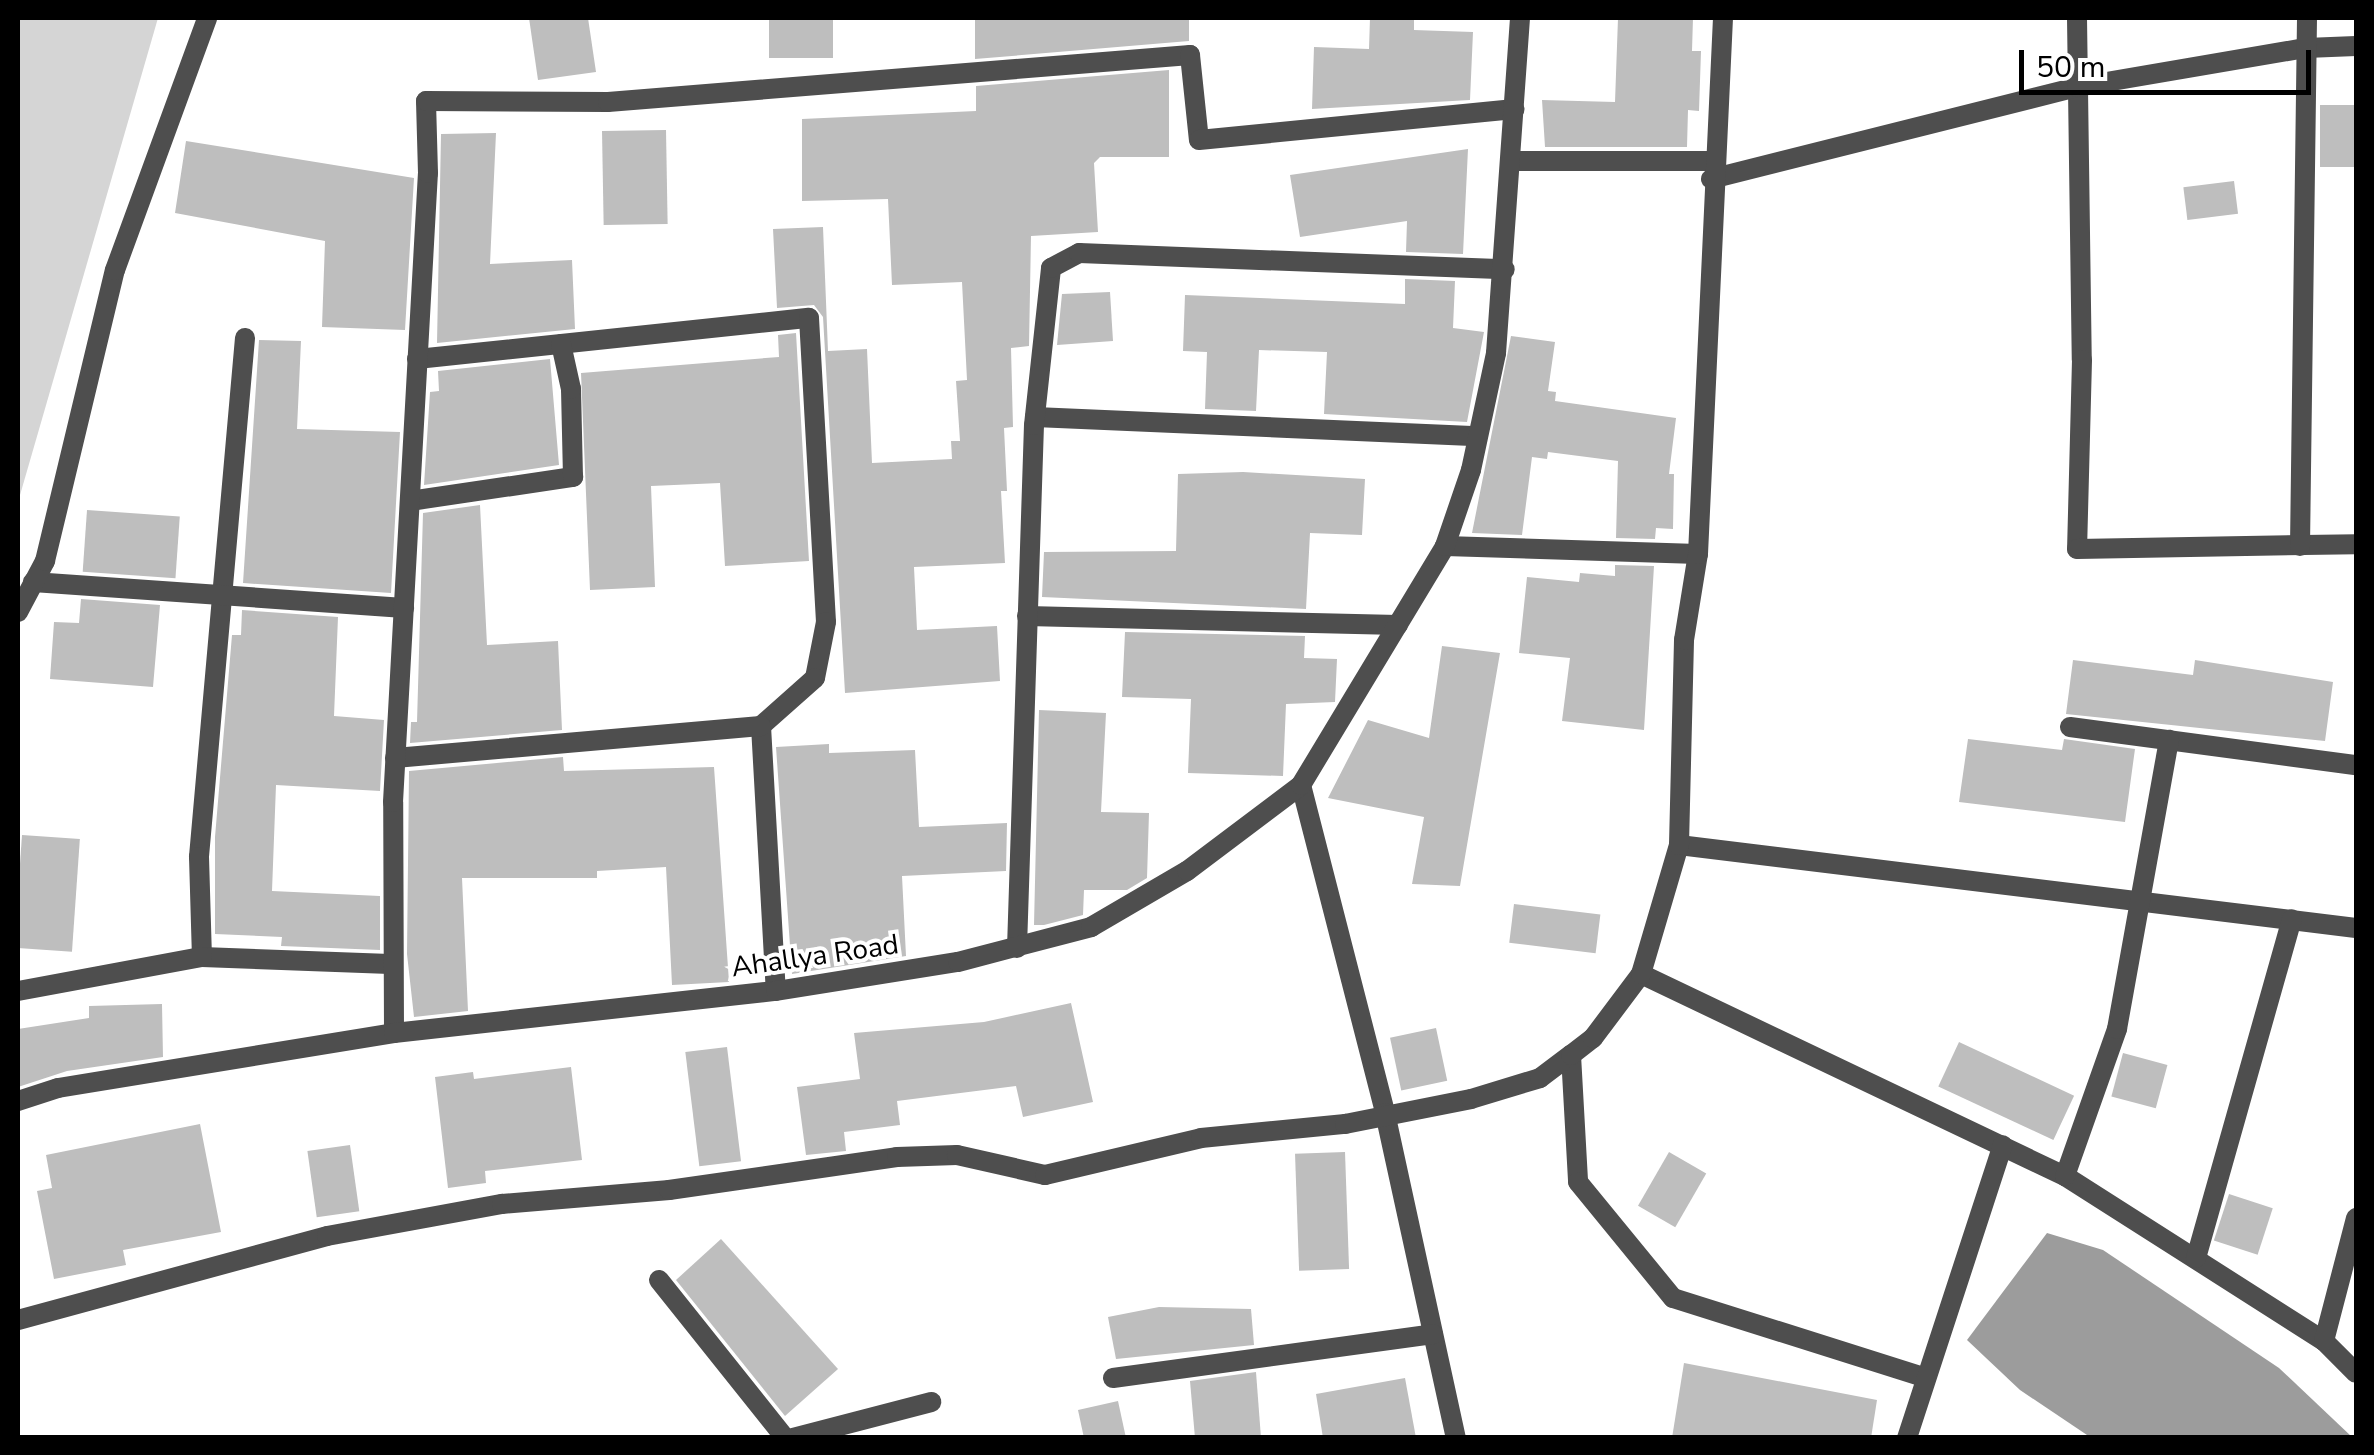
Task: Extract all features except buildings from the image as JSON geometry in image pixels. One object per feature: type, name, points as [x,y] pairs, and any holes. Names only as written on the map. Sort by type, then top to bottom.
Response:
[{"type":"street","points":[[18,612],[45,561],[115,270],[208,18]]},
{"type":"street","name":"Ahallya Road","points":[[18,1101],[58,1088],[394,1033],[776,991],[1017,948],[1091,927],[1187,871],[1301,785],[1445,546],[1478,436],[1505,269],[1520,18]]},
{"type":"street","points":[[18,1320],[327,1236],[502,1204],[688,1188],[897,1156],[957,1155],[1045,1175],[1200,1138],[1344,1124],[1471,1099],[1540,1078],[1593,1038],[1641,974],[1679,844],[1684,640],[1698,554],[1712,170],[1723,18]]},
{"type":"street","points":[[2077,18],[2082,325],[2076,549],[2356,544]]},
{"type":"street","points":[[2300,546],[2307,18]]},
{"type":"street","points":[[1511,161],[1712,170],[2078,88],[2306,48],[2356,46]]},
{"type":"street","points":[[394,1033],[390,964],[395,758],[426,101],[666,98],[1190,55],[1199,140],[1514,109]]},
{"type":"street","points":[[1017,948],[1035,417],[1051,268],[1080,254],[1505,269]]},
{"type":"street","points":[[395,758],[761,726],[815,678],[823,656],[824,548],[808,318],[416,359]]},
{"type":"street","points":[[202,957],[199,857],[219,594],[245,338]]},
{"type":"street","points":[[410,500],[573,477],[571,389],[561,344]]},
{"type":"street","points":[[1035,417],[1478,436]]},
{"type":"street","points":[[1445,546],[1698,554]]},
{"type":"street","points":[[33,582],[404,608]]},
{"type":"street","points":[[1026,616],[1398,625]]},
{"type":"street","points":[[761,726],[776,991]]},
{"type":"street","points":[[2070,727],[2356,765]]},
{"type":"street","points":[[2066,1176],[2116,1029],[2144,898],[2169,740]]},
{"type":"street","points":[[1301,785],[1385,1114],[1456,1438]]},
{"type":"street","points":[[1679,844],[2144,898],[2356,928]]},
{"type":"street","points":[[2196,1258],[2292,920]]},
{"type":"street","points":[[18,992],[202,957],[390,964]]},
{"type":"street","points":[[1641,974],[2066,1176],[2324,1341],[2356,1372]]},
{"type":"street","points":[[1571,1054],[1578,1182],[1673,1298],[1926,1378]]},
{"type":"street","points":[[1906,1438],[2003,1145]]},
{"type":"street","points":[[2324,1341],[2356,1218]]},
{"type":"street","points":[[659,1280],[789,1438],[931,1402]]},
{"type":"street","points":[[1113,1378],[1433,1334]]},
{"type":"shaded area","points":[[18,18],[158,18],[18,502]]},
{"type":"shaded area","points":[[2047,1233],[2103,1250],[2279,1368],[2352,1437],[2090,1437],[2020,1390],[1967,1340]]}]
